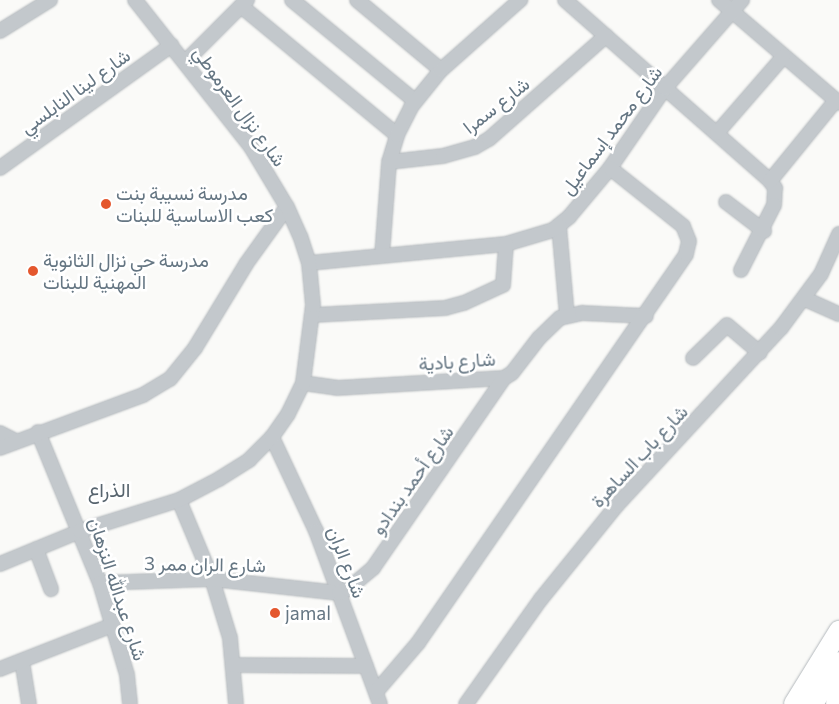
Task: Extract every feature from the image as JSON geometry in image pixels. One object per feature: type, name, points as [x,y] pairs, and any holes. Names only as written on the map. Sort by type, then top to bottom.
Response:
[{"type":"highway","points":[[794,704],[839,631]]},
{"type":"highway","points":[[813,704],[839,662]]},
{"type":"highway","points":[[836,704],[839,690]]},
{"type":"street","points":[[0,31],[50,0]]},
{"type":"street","name":"شارع نزال العرموطي","points":[[0,564],[80,532],[179,500],[220,480],[249,460],[272,437],[304,382],[312,315],[309,263],[287,207],[251,147],[135,0]]},
{"type":"street","points":[[292,0],[415,101]]},
{"type":"street","points":[[357,0],[441,70]]},
{"type":"street","points":[[382,256],[389,162],[397,135],[415,101],[441,70],[520,0]]},
{"type":"street","points":[[565,0],[770,181],[775,188],[774,205],[764,231],[741,270]]},
{"type":"street","points":[[719,0],[783,57],[838,101],[770,181]]},
{"type":"street","name":"شارع محمد إسماعيل","points":[[309,263],[506,244],[544,234],[559,226],[610,168],[665,88],[742,0]]},
{"type":"street","points":[[185,62],[244,3],[397,135]]},
{"type":"street","name":"شارع سمرا","points":[[389,162],[443,156],[482,143],[606,36]]},
{"type":"street","name":"شارع لينا النابلسي","points":[[0,168],[172,45]]},
{"type":"street","points":[[716,133],[783,57]]},
{"type":"street","points":[[378,698],[646,316],[686,254],[689,241],[683,226],[610,168]]},
{"type":"street","points":[[726,202],[764,231]]},
{"type":"street","points":[[0,448],[38,432],[143,395],[170,379],[183,365],[246,264],[287,207]]},
{"type":"street","points":[[559,226],[567,315],[646,316]]},
{"type":"street","name":"شارع باب الساهرة","points":[[466,704],[541,600],[617,505],[760,354],[805,298],[821,274],[839,234]]},
{"type":"street","points":[[312,315],[445,308],[464,303],[503,285],[506,277],[506,244]]},
{"type":"street","points":[[805,298],[839,314]]},
{"type":"street","name":"شارع بادية","points":[[304,382],[337,388],[504,378],[512,373],[549,326],[567,315]]},
{"type":"street","points":[[693,358],[727,325],[760,354]]},
{"type":"street","name":"شارع أحمد بندادو","points":[[339,593],[357,585],[373,568],[504,378]]},
{"type":"street","name":"شارع عبدالله النزهان","points":[[38,432],[100,583],[126,675],[130,704]]},
{"type":"street","points":[[0,433],[16,441]]},
{"type":"street","name":"شارع الران","points":[[272,437],[316,531],[378,698]]},
{"type":"street","points":[[179,500],[212,579],[230,638],[234,665],[236,704]]},
{"type":"street","points":[[36,549],[51,589]]},
{"type":"street","name":"شارع الران ممر 3","points":[[100,583],[212,579],[339,593]]},
{"type":"street","points":[[0,668],[113,625]]},
{"type":"street","points":[[22,661],[29,704]]},
{"type":"street","points":[[234,665],[366,666]]},
{"type":"place","name":"مدرسة نسيبة بنت كعب الاساسية للبنات","points":[[106,204]]},
{"type":"place","name":"مدرسة حي نزال الثانوية المهنية للبنات","points":[[33,271]]},
{"type":"place","name":"jamal","points":[[275,613]]},
{"type":"district","name":"الذراع","points":[[109,489]]}]
